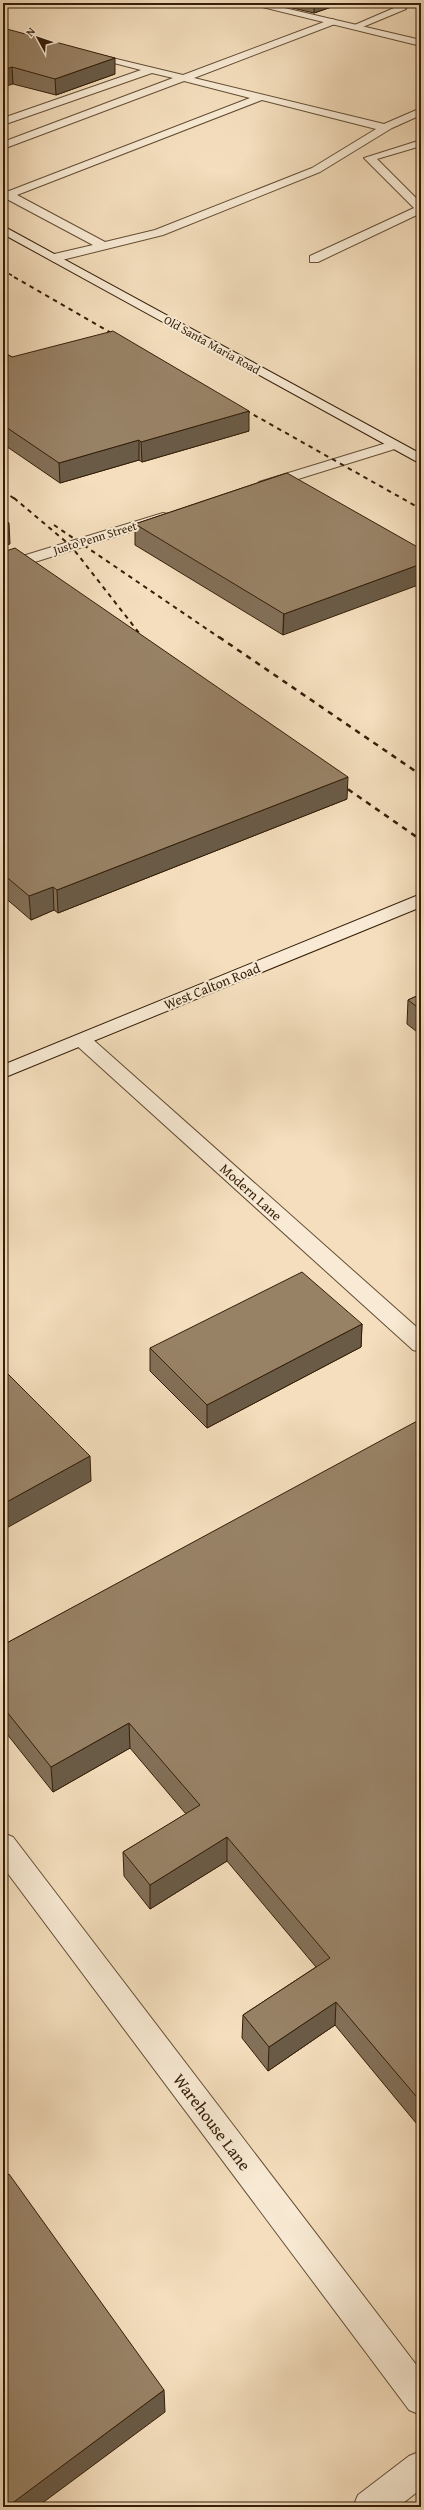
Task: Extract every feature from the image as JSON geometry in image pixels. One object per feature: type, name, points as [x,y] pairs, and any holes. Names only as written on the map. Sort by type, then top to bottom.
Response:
[{"type":"street","points":[[251,3],[421,43]]},
{"type":"street","points":[[355,27],[401,9],[392,3]]},
{"type":"street","points":[[3,146],[332,22]]},
{"type":"street","points":[[78,51],[386,128]]},
{"type":"street","points":[[3,122],[151,70]]},
{"type":"street","points":[[6,193],[262,97]]},
{"type":"street","points":[[54,258],[159,233],[316,170],[386,128],[421,111]]},
{"type":"street","points":[[314,259],[421,209],[369,158],[421,143]]},
{"type":"street","points":[[6,193],[105,247]]},
{"type":"street","name":"Old Santa Maria Road","points":[[3,229],[421,460]]},
{"type":"street","points":[[247,490],[393,445]]},
{"type":"street","name":"Justo Penn Street","points":[[3,567],[179,512]]},
{"type":"street","name":"West Calton Road","points":[[3,1072],[421,900]]},
{"type":"street","name":"Modern Lane","points":[[82,1040],[421,1344]]},
{"type":"street","name":"Warehouse Lane","points":[[3,1845],[421,2398]]},
{"type":"street","points":[[370,2507],[421,2468]]},
{"type":"building","points":[[3,28],[115,58],[55,79],[12,67],[3,70]]},
{"type":"building","points":[[113,331],[249,411],[141,442],[139,440],[59,463],[3,425],[3,352],[12,357]]},
{"type":"building","points":[[287,473],[421,549],[421,564],[284,614],[135,524]]},
{"type":"building","points":[[3,519],[9,523],[3,525]]},
{"type":"building","points":[[15,548],[348,777],[57,890],[53,887],[29,896],[3,874],[3,552]]},
{"type":"building","points":[[421,994],[421,1010],[408,1000]]},
{"type":"building","points":[[302,1272],[362,1324],[207,1405],[150,1348]]},
{"type":"building","points":[[3,1369],[90,1456],[3,1504]]},
{"type":"building","points":[[419,1420],[421,1421],[421,2102],[336,2002],[269,2047],[243,2015],[330,1958],[227,1837],[150,1885],[123,1852],[200,1805],[129,1723],[51,1767],[3,1707],[3,1645]]},
{"type":"building","points":[[9,2174],[164,2390],[7,2507],[3,2507],[3,2178]]},
{"type":"railway","points":[[3,270],[16,278]]},
{"type":"railway","points":[[14,277],[120,338]]},
{"type":"railway","points":[[238,406],[421,509]]},
{"type":"railway","points":[[3,491],[16,500]]},
{"type":"railway","points":[[16,500],[71,546],[143,638]]},
{"type":"railway","points":[[54,525],[220,638]]},
{"type":"railway","points":[[219,637],[421,775]]},
{"type":"railway","points":[[339,783],[421,840]]}]
